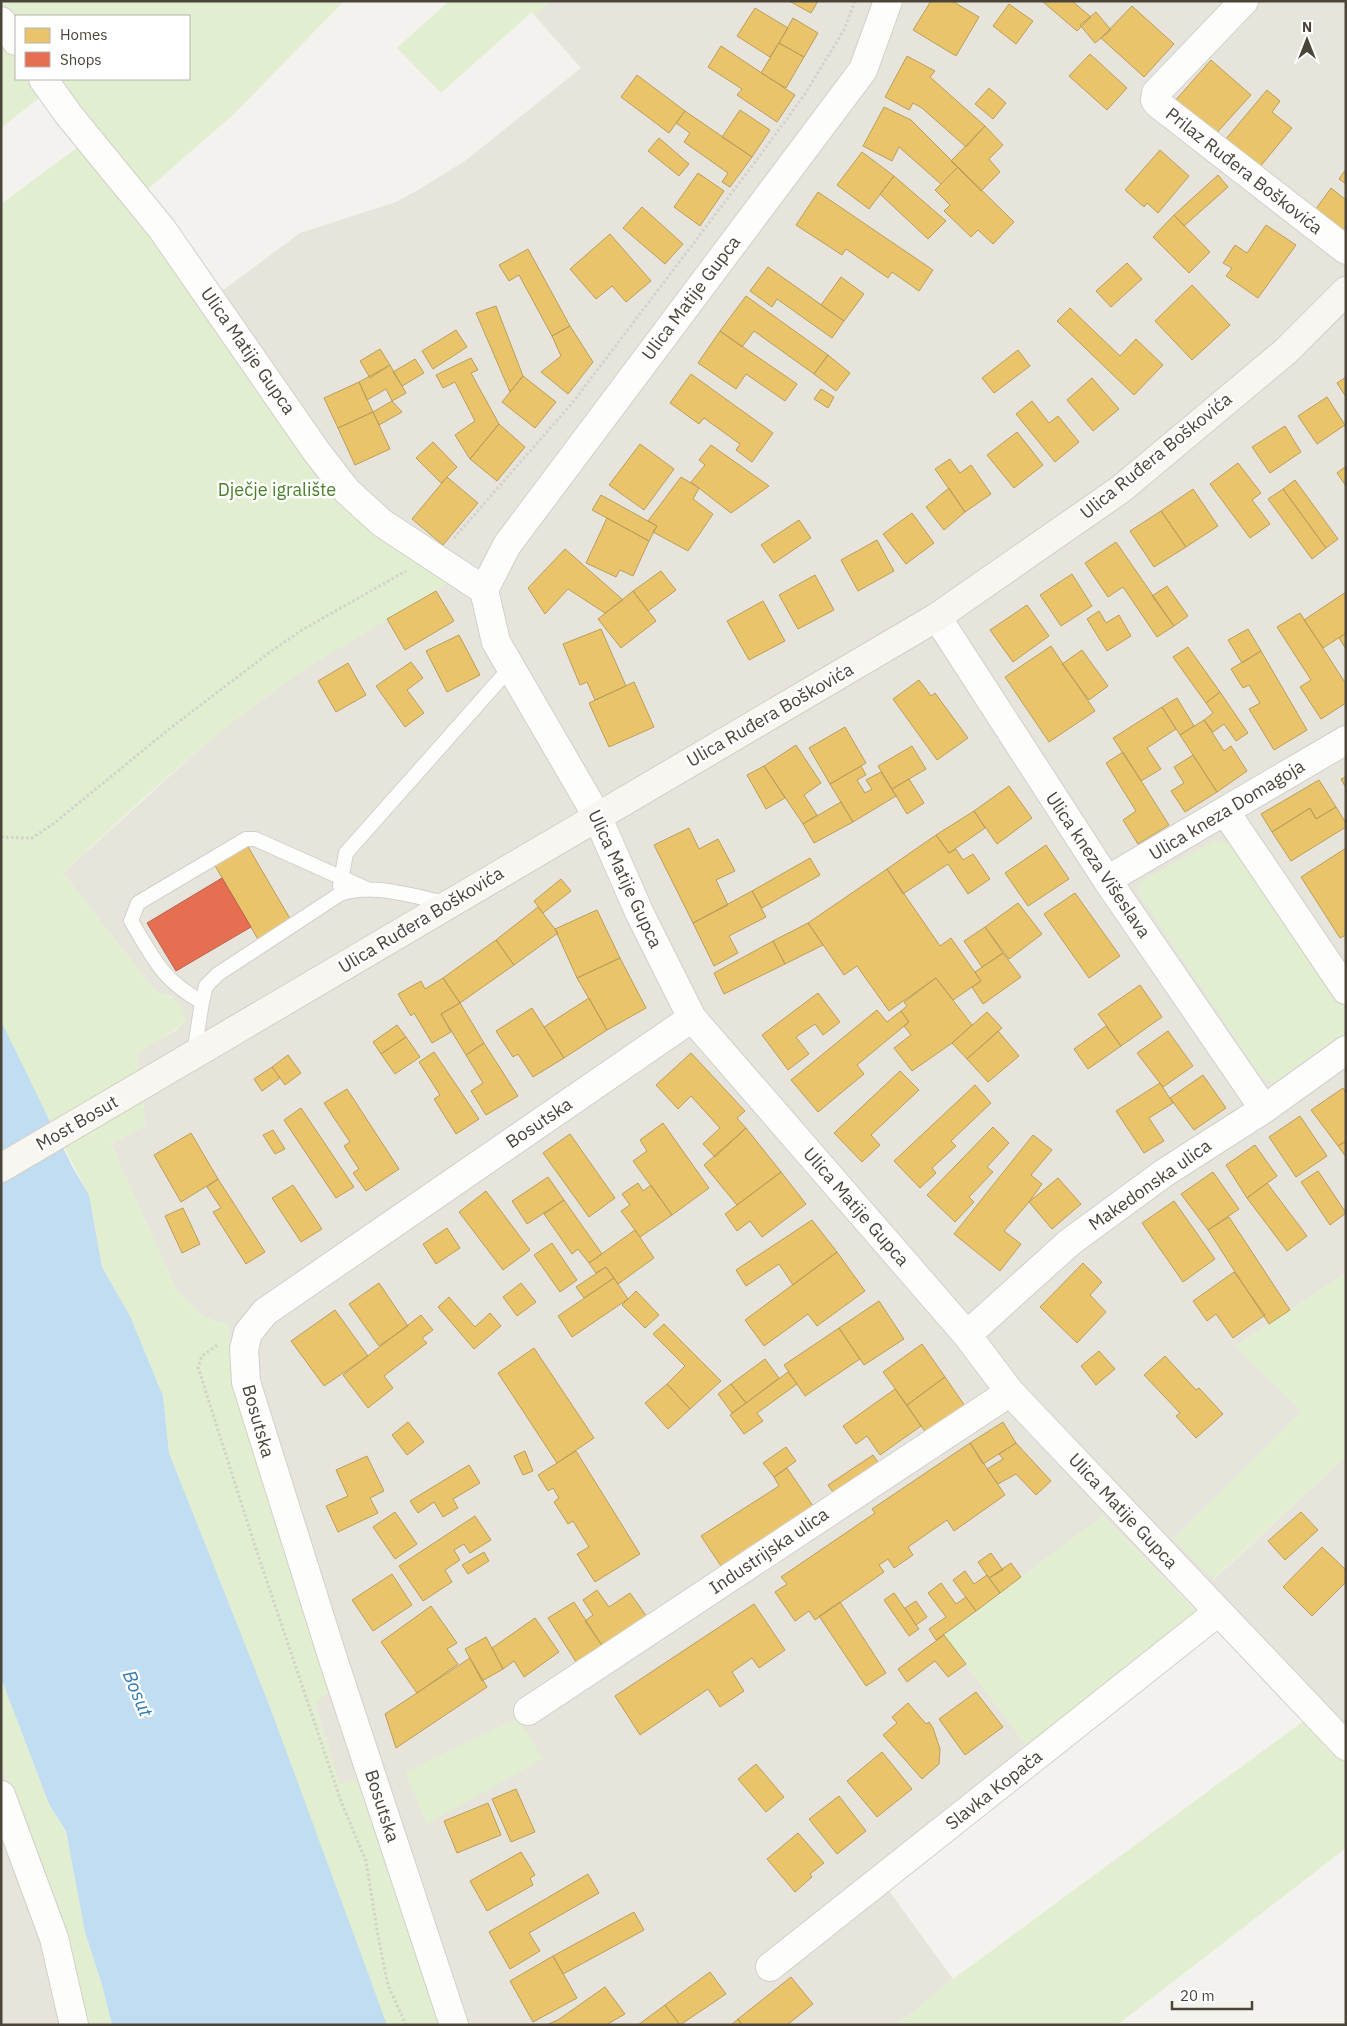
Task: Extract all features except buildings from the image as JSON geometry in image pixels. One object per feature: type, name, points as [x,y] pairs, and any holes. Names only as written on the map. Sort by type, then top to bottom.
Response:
[{"type":"main road","name":"Ulica Ruđera Boškovića","points":[[153,1079],[597,816],[937,618],[1121,489],[1286,351],[1346,291]]},
{"type":"main road","name":"Most Bosut","points":[[1,1168],[153,1079]]},
{"type":"street","name":"Ulica Matije Gupca","points":[[888,1],[863,70],[507,544],[484,590],[496,642],[597,816],[640,914],[692,1018],[967,1335],[1010,1392],[1346,1746]]},
{"type":"street","name":"Prilaz Ruđera Boškovića","points":[[1244,1],[1156,93],[1155,100],[1346,250]]},
{"type":"street","points":[[1,21],[15,40]]},
{"type":"street","name":"Ulica Matije Gupca","points":[[44,80],[68,114],[162,229],[316,451],[347,491],[382,523],[484,590]]},
{"type":"street","name":"Ulica kneza Višeslava","points":[[937,618],[1107,880],[1264,1109]]},
{"type":"street","name":"Ulica kneza Domagoja","points":[[1107,880],[1346,740]]},
{"type":"street","points":[[1225,811],[1346,990]]},
{"type":"street","name":"Bosutska","points":[[454,2025],[334,1662],[246,1382],[244,1349],[248,1333],[265,1312],[692,1018]]},
{"type":"street","name":"Makedonska ulica","points":[[967,1335],[1070,1242],[1164,1173],[1264,1109],[1346,1050]]},
{"type":"street","name":"Industrijska ulica","points":[[528,1711],[1010,1392]]},
{"type":"street","name":"Slavka Kopača","points":[[770,1967],[1218,1612]]},
{"type":"street","points":[[1,1795],[54,1938],[74,2025]]},
{"type":"lane","points":[[340,894],[340,877],[346,853],[511,667]]},
{"type":"lane","points":[[202,1002],[183,992],[164,975],[131,922],[138,903],[246,839],[255,839],[367,889]]},
{"type":"lane","points":[[194,1054],[206,986],[218,974],[340,894],[353,889],[367,889],[450,903]]},
{"type":"path","points":[[1,837],[32,838],[53,824],[196,707],[270,652],[302,630],[434,556],[450,543],[573,402],[756,162],[805,94],[844,30],[854,1]]},
{"type":"path","points":[[248,1333],[215,1346],[202,1356],[198,1367],[255,1546],[342,1804],[366,1861],[388,1985],[406,2025]]},
{"type":"shaded area","points":[[550,1],[1346,1],[1346,1273],[1235,1346],[1302,1411],[1173,1539],[1214,1579],[1346,1456],[1346,1744],[1272,1687],[1103,1516],[944,1635],[1041,1765],[887,1888],[953,1979],[897,2025],[440,2025],[356,1779],[340,1785],[315,1704],[331,1688],[234,1385],[228,1325],[204,1317],[176,1289],[111,1144],[146,1125],[137,1055],[146,1046],[175,1031],[185,1021],[172,997],[155,991],[63,873],[216,734],[292,678],[412,556],[207,302],[300,233],[396,202],[465,161],[581,68],[535,16]]},
{"type":"shaded area","points":[[1,1765],[36,1855],[86,2025],[1,2025]]},
{"type":"green space","points":[[3,1],[344,1],[234,114],[141,195],[52,80],[190,80],[190,15],[15,15],[15,29],[1,10]]},
{"type":"green space","points":[[449,1],[550,1],[535,16],[532,12],[441,93],[397,48]]},
{"type":"green space","points":[[1,33],[15,54],[15,80],[33,80],[43,95],[1,128]]},
{"type":"green space","name":"Dječje igralište","points":[[82,144],[142,218],[288,426],[453,579],[311,666],[261,701],[174,771],[63,873],[155,991],[176,1001],[184,1014],[185,1021],[180,1026],[137,1055],[146,1125],[111,1144],[176,1289],[204,1317],[228,1325],[234,1385],[331,1688],[315,1705],[340,1784],[356,1779],[440,2025],[386,2025],[270,1707],[169,1453],[163,1396],[130,1316],[102,1267],[89,1195],[19,1060],[1,1021],[1,204]]},
{"type":"green space","points":[[1216,840],[1230,843],[1346,1003],[1346,1038],[1280,1083],[1267,1081],[1258,1072],[1138,893],[1140,882]]},
{"type":"green space","points":[[1346,1273],[1346,1456],[1213,1579],[1173,1539],[1302,1411],[1235,1346]]},
{"type":"green space","points":[[1103,1516],[1200,1615],[1029,1749],[944,1635]]},
{"type":"green space","points":[[1,1678],[49,1804],[66,1831],[85,1932],[102,1985],[112,2025],[86,2025],[36,1855],[1,1765]]},
{"type":"green space","points":[[518,1718],[543,1759],[427,1824],[405,1772]]},
{"type":"green space","points":[[1305,1720],[1346,1762],[1346,1848],[1117,2025],[896,2025],[953,1979]]},
{"type":"water","name":"Bosut","points":[[1,1021],[72,1166],[89,1195],[102,1267],[130,1316],[163,1396],[169,1453],[270,1707],[387,2025],[112,2025],[102,1985],[85,1932],[66,1831],[49,1804],[1,1678]]}]
